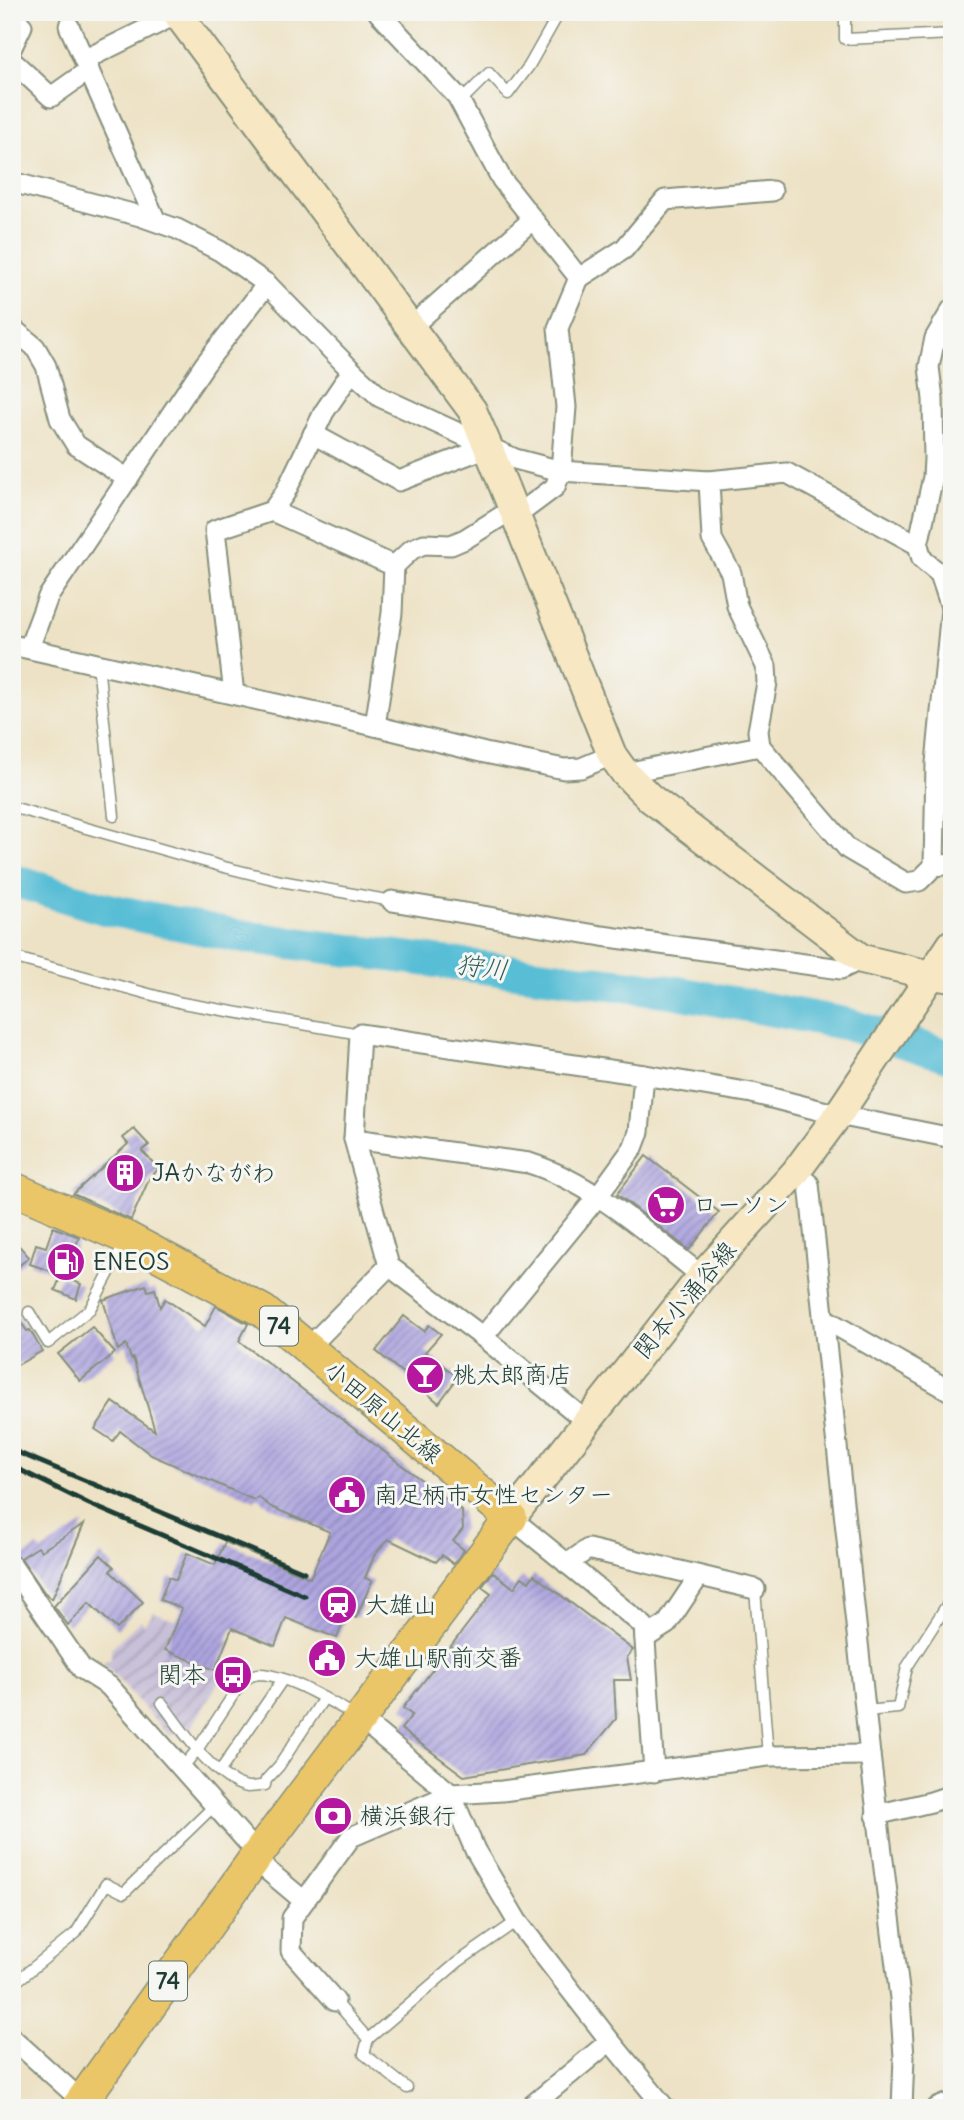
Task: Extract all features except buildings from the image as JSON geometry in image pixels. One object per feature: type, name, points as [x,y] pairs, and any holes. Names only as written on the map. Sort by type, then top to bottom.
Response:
[{"type":"main road","name":"小田原山北線","points":[[12,1188],[127,1238],[263,1311],[511,1518]]},
{"type":"main road","name":"74","points":[[80,2104],[256,1857],[511,1518]]},
{"type":"street","points":[[378,12],[460,102],[502,180],[579,278]]},
{"type":"street","points":[[12,61],[51,97],[87,65],[176,13],[472,410],[619,764],[650,798],[862,959],[933,982]]},
{"type":"street","points":[[12,15],[22,26],[12,47]]},
{"type":"street","points":[[69,26],[156,221]]},
{"type":"street","points":[[12,182],[156,221],[220,251],[267,284],[380,397],[515,459],[561,471],[709,481],[787,473],[918,545]]},
{"type":"street","points":[[376,726],[393,612],[394,566],[412,548],[424,544],[451,545],[515,513],[555,488],[561,471],[566,407],[558,328],[579,278],[624,249],[665,200],[772,191]]},
{"type":"street","points":[[411,327],[532,220]]},
{"type":"street","points":[[267,284],[205,364],[48,597],[21,646],[564,769],[760,746]]},
{"type":"street","points":[[709,481],[712,539],[731,573],[737,606],[766,666],[767,682],[758,732],[760,746],[848,849],[906,883],[919,881],[943,865],[936,764],[951,610],[946,573],[922,559],[918,545],[933,477],[933,399],[929,367],[935,338],[952,309]]},
{"type":"street","points":[[12,328],[35,346],[46,366],[60,419],[76,445],[128,479]]},
{"type":"street","points":[[234,694],[215,530],[272,511],[285,493],[324,412],[352,371]]},
{"type":"street","points":[[313,434],[399,481],[488,447]]},
{"type":"street","points":[[272,511],[394,566]]},
{"type":"street","points":[[392,901],[602,936],[841,969],[862,959]]},
{"type":"street","name":"関本小涌谷線","points":[[511,1518],[702,1276],[795,1173],[933,982],[952,944]]},
{"type":"street","points":[[586,1421],[483,1337],[389,1266],[354,1139],[360,1034],[752,1093],[952,1138]]},
{"type":"street","points":[[483,1337],[598,1196],[633,1148],[639,1132],[644,1075]]},
{"type":"street","points":[[354,1139],[529,1163],[551,1170],[598,1196],[702,1276]]},
{"type":"street","points":[[795,1173],[809,1184],[876,1815],[900,1998],[904,2057],[902,2108]]},
{"type":"street","points":[[307,1349],[389,1266]]},
{"type":"street","points":[[823,1318],[952,1392]]},
{"type":"street","points":[[511,1518],[644,1626],[654,1772]]},
{"type":"street","points":[[567,1564],[588,1549],[755,1589]]},
{"type":"street","points":[[12,1566],[82,1669],[109,1686],[215,1805],[256,1857],[304,1901]]},
{"type":"street","points":[[645,1639],[667,1624],[699,1576]]},
{"type":"street","points":[[361,1719],[452,1794],[475,1850],[517,1921],[665,2108]]},
{"type":"street","points":[[335,2001],[291,1951],[292,1918],[351,1837],[452,1794],[502,1791],[768,1756],[870,1755]]},
{"type":"street","points":[[876,1815],[952,1795]]},
{"type":"street","points":[[12,2038],[80,2104]]},
{"type":"street","points":[[529,2108],[610,2041]]},
{"type":"street","points":[[937,2108],[952,2102]]},
{"type":"lane","points":[[460,102],[489,73],[508,94],[529,66],[555,20],[555,12]]},
{"type":"lane","points":[[845,12],[845,39],[952,34]]},
{"type":"lane","points":[[98,663],[114,816]]},
{"type":"lane","points":[[12,807],[224,867],[281,881],[392,901]]},
{"type":"lane","points":[[12,957],[182,1003],[360,1034]]},
{"type":"lane","points":[[29,1312],[48,1343],[90,1309],[127,1238]]},
{"type":"lane","points":[[755,1589],[768,1756]]},
{"type":"lane","points":[[865,1711],[898,1708],[907,1667],[952,1597]]},
{"type":"lane","points":[[182,1768],[241,1683],[249,1676],[259,1674],[283,1679],[361,1719]]},
{"type":"lane","points":[[220,1771],[283,1679]]},
{"type":"lane","points":[[162,1703],[197,1750],[220,1771],[239,1784],[251,1787],[265,1785],[324,1698]]},
{"type":"lane","points":[[12,1984],[76,1933],[106,1884],[124,1893],[215,1805]]},
{"type":"lane","points":[[407,2088],[364,2054],[368,2039],[458,1962],[517,1921]]},
{"type":"lane","points":[[335,2001],[368,2039]]},
{"type":"shaded area","points":[[154,1612],[232,1642],[220,1668],[224,1673],[184,1740],[175,1732],[169,1736],[103,1662],[111,1659],[111,1648],[141,1620],[144,1625]]},
{"type":"waterway","name":"狩川","points":[[12,880],[106,909],[238,936],[675,992],[847,1024],[952,1057]]},
{"type":"railway","points":[[12,1450],[304,1572]]},
{"type":"railway","points":[[12,1466],[89,1504],[305,1596]]},
{"type":"place","name":"JAかながわ","points":[[125,1173]]},
{"type":"place","name":"ローソン","points":[[666,1205]]},
{"type":"place","name":"ENEOS","points":[[66,1262]]},
{"type":"place","name":"桃太郎商店","points":[[425,1375]]},
{"type":"place","name":"南足柄市女性センター","points":[[347,1495]]},
{"type":"place","name":"大雄山","points":[[338,1605]]},
{"type":"place","name":"大雄山駅前交番","points":[[327,1658]]},
{"type":"place","name":"関本","points":[[233,1675]]},
{"type":"place","name":"横浜銀行","points":[[333,1816]]}]
